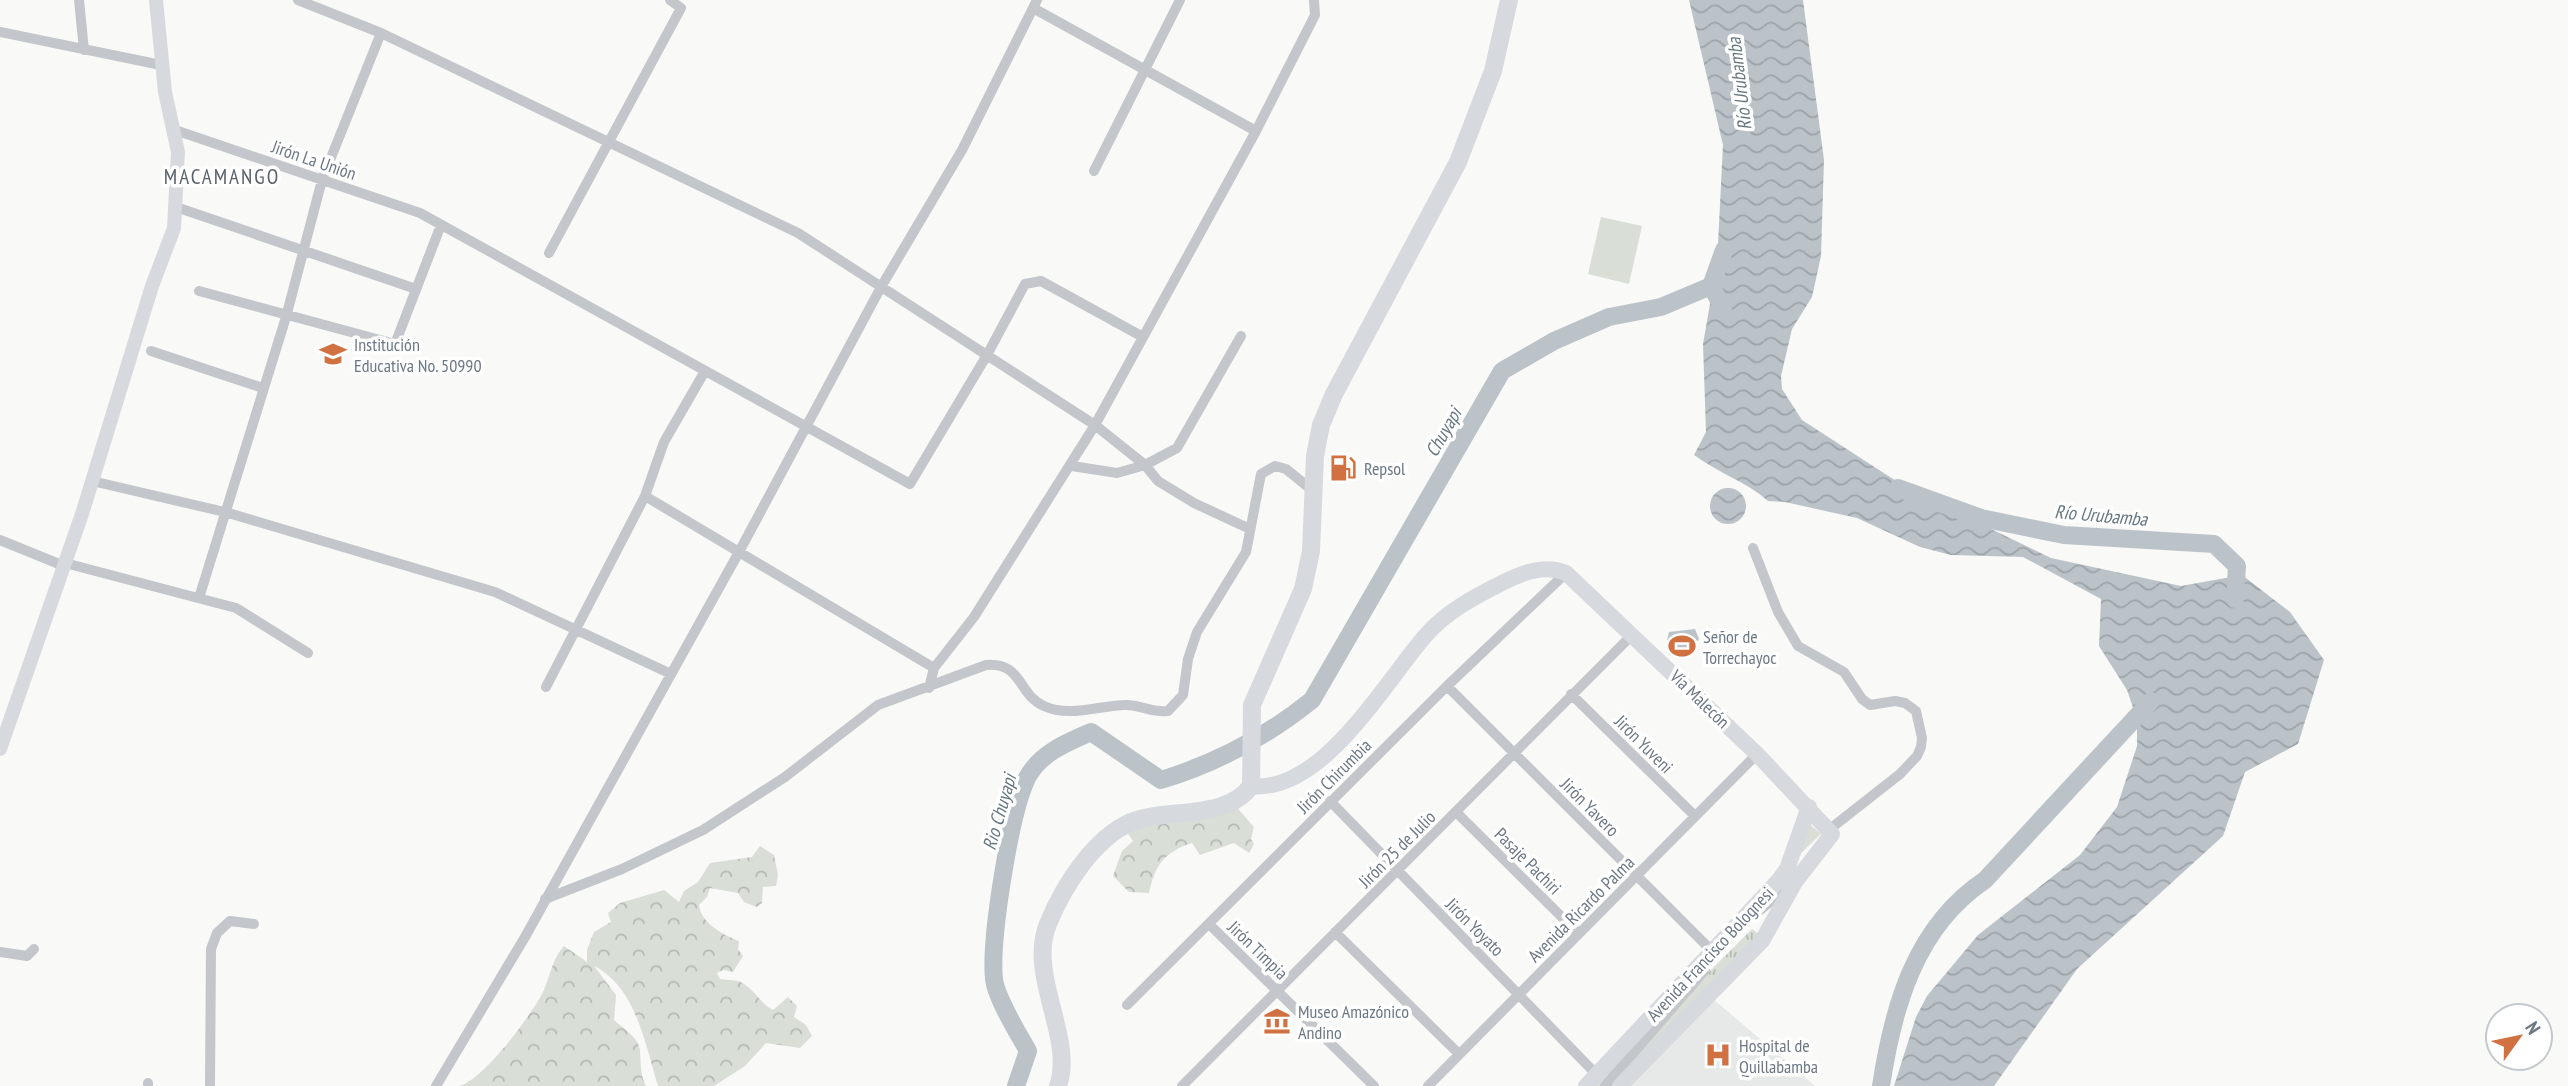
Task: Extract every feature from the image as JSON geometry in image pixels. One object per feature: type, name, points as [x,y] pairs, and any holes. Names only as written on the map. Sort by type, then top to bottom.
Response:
[{"type":"highway","points":[[1058,1086],[1061,1063],[1042,953],[1048,923],[1066,889],[1097,848],[1113,832],[1133,822],[1239,798],[1251,786],[1250,720],[1259,685],[1303,589],[1311,551],[1312,490],[1321,425],[1334,394],[1458,162],[1493,71],[1509,0]]},
{"type":"main road","points":[[1251,786],[1284,784],[1315,766],[1387,687],[1426,634],[1467,602],[1512,578],[1542,569],[1554,568],[1566,573]]},
{"type":"main road","name":"Vía Malecón","points":[[1566,573],[1757,754],[1830,829]]},
{"type":"main road","name":"Avenida Francisco Bolognesi","points":[[1596,1082],[1787,869],[1801,822],[1809,807]]},
{"type":"main road","name":"Avenida Francisco Bolognesi","points":[[1620,1086],[1767,934],[1795,883],[1830,841],[1830,829]]},
{"type":"main road","points":[[1744,917],[1767,934]]},
{"type":"street","points":[[79,0],[84,50]]},
{"type":"street","points":[[0,750],[65,564],[152,285],[174,228],[178,152],[161,65],[156,0]]},
{"type":"street","points":[[298,0],[381,33],[798,233],[1095,425],[1145,465],[1158,481],[1194,503],[1250,529]]},
{"type":"street","points":[[550,253],[606,142],[681,8],[670,0]]},
{"type":"street","points":[[1094,171],[1180,0]]},
{"type":"street","points":[[929,688],[934,668],[974,617],[1072,466],[1095,425],[1256,131],[1315,15],[1314,0]]},
{"type":"street","points":[[436,1086],[544,900],[739,552],[881,287],[962,150],[1035,4],[1256,131]]},
{"type":"street","points":[[0,32],[161,65]]},
{"type":"street","points":[[199,598],[286,317],[323,180],[381,33]]},
{"type":"street","name":"Jirón La Unión","points":[[175,130],[420,214],[910,484],[987,355]]},
{"type":"street","points":[[176,207],[416,289]]},
{"type":"street","points":[[199,291],[286,317],[396,344],[441,225]]},
{"type":"street","points":[[987,355],[1025,284],[1041,281],[1143,337]]},
{"type":"street","points":[[1072,466],[1117,473],[1145,465],[1177,448],[1241,336]]},
{"type":"street","points":[[151,351],[263,388]]},
{"type":"street","points":[[545,687],[645,496],[664,442],[705,371]]},
{"type":"street","points":[[544,900],[622,869],[704,830],[785,777],[878,705],[986,665],[996,664],[1014,672],[1031,697],[1055,709],[1088,710],[1124,705],[1168,712],[1183,695],[1188,659],[1197,632],[1246,552],[1258,484],[1267,469],[1286,469],[1312,490]]},
{"type":"street","points":[[92,481],[225,512],[495,592],[670,674]]},
{"type":"street","points":[[645,496],[934,668]]},
{"type":"street","points":[[0,540],[65,564],[236,608],[308,653]]},
{"type":"street","points":[[1753,548],[1778,612],[1798,646],[1844,672],[1862,699],[1870,705],[1905,703],[1916,711],[1922,738],[1917,757],[1830,829]]},
{"type":"street","name":"Jirón Chirumbia","points":[[1127,1005],[1210,925],[1330,801],[1566,573]]},
{"type":"street","name":"Jirón 25 de Julio","points":[[1182,1086],[1633,634]]},
{"type":"street","name":"Jirón Yavero","points":[[1447,686],[1712,951]]},
{"type":"street","name":"Jirón Yuveni","points":[[1571,694],[1695,816]]},
{"type":"street","name":"Avenida Ricardo Palma","points":[[1428,1086],[1757,754]]},
{"type":"street","name":"Jirón Yoyato","points":[[1330,801],[1520,994],[1596,1082]]},
{"type":"street","name":"Pasaje Pachiri","points":[[1456,812],[1578,933]]},
{"type":"street","points":[[1596,1082],[1742,926],[1795,883]]},
{"type":"street","points":[[210,1086],[211,948],[217,933],[230,921],[254,924]]},
{"type":"street","name":"Jirón Timpia","points":[[1210,925],[1374,1086]]},
{"type":"street","points":[[1335,932],[1459,1054]]},
{"type":"street","points":[[0,952],[27,956],[34,949]]},
{"type":"shaded area","name":"Hospital de Quillabamba","points":[[1712,998],[1814,1085],[1814,1086],[1628,1086]]},
{"type":"green space","points":[[1601,217],[1642,226],[1629,284],[1588,274]]},
{"type":"green space","points":[[1236,799],[1239,810],[1254,827],[1251,839],[1254,844],[1249,853],[1234,843],[1200,855],[1192,843],[1182,847],[1162,861],[1154,875],[1149,893],[1129,892],[1113,876],[1122,851],[1133,841],[1124,828]]},
{"type":"green space","points":[[1805,820],[1821,834],[1795,859]]},
{"type":"green space","points":[[760,846],[774,855],[778,875],[776,886],[763,887],[762,903],[757,907],[744,902],[738,893],[710,888],[707,897],[699,905],[708,923],[739,941],[738,949],[743,956],[733,972],[723,970],[717,973],[720,979],[743,983],[773,1010],[788,997],[797,1006],[794,1017],[806,1025],[812,1036],[800,1048],[766,1043],[745,1066],[714,1086],[658,1086],[643,1035],[629,1002],[608,975],[594,966],[616,995],[614,1020],[637,1042],[646,1086],[459,1086],[481,1072],[519,1029],[544,990],[554,961],[564,946],[587,962],[587,950],[594,932],[611,922],[608,913],[620,903],[664,890],[679,902],[684,891],[698,882],[710,863],[752,857]]},
{"type":"green space","points":[[1752,929],[1764,938],[1618,1086],[1595,1086]]},
{"type":"water","points":[[1689,0],[1803,0],[1824,160],[1821,256],[1812,297],[1792,329],[1781,376],[1782,389],[1802,420],[1910,490],[2051,558],[2181,586],[2242,575],[2290,612],[2324,660],[2298,744],[2245,772],[2223,836],[2077,969],[1994,1086],[1894,1086],[1916,1017],[1927,996],[1978,935],[2080,855],[2117,807],[2137,746],[2137,719],[2127,690],[2099,646],[2101,599],[2023,557],[1951,555],[1920,547],[1857,518],[1785,502],[1768,501],[1694,455],[1706,432],[1703,344],[1717,264],[1723,145]]},
{"type":"water","points":[[1728,488],[1741,493],[1746,506],[1741,519],[1728,524],[1715,519],[1710,506],[1715,493]]},
{"type":"water","name":"Señor de Torrechayoc","points":[[1695,629],[1699,639],[1684,656],[1667,641],[1669,632]]},
{"type":"waterway","name":"Río Urubamba","points":[[1723,308],[1711,286],[1724,250]]},
{"type":"waterway","name":"Chuyapi","points":[[1016,1086],[1028,1051],[996,987],[995,936],[1014,819],[1027,778],[1039,762],[1055,749],[1091,732],[1161,780],[1202,766],[1240,748],[1295,713],[1312,700],[1502,371],[1554,341],[1609,317],[1661,307],[1711,286]]},
{"type":"waterway","name":"Río Urubamba","points":[[1898,488],[1981,518],[2064,535],[2214,544],[2237,566],[2235,599]]},
{"type":"waterway","name":"Río Urubamba","points":[[1881,1086],[1892,1027],[1911,971],[1924,945],[1961,899],[1985,880],[2151,701]]},
{"type":"place","name":"Institución Educativa No. 50990","points":[[333,354]]},
{"type":"place","name":"Repsol","points":[[1343,468]]},
{"type":"place","name":"Señor de Torrechayoc","points":[[1682,646]]},
{"type":"place","name":"Museo Amazónico Andino","points":[[1277,1021]]},
{"type":"place","name":"Hospital de Quillabamba","points":[[1718,1055]]},
{"type":"district","name":"MACAMANGO","points":[[222,176]]},
{"type":"water label","name":"Rio Chuyapi","points":[[999,812]]}]
